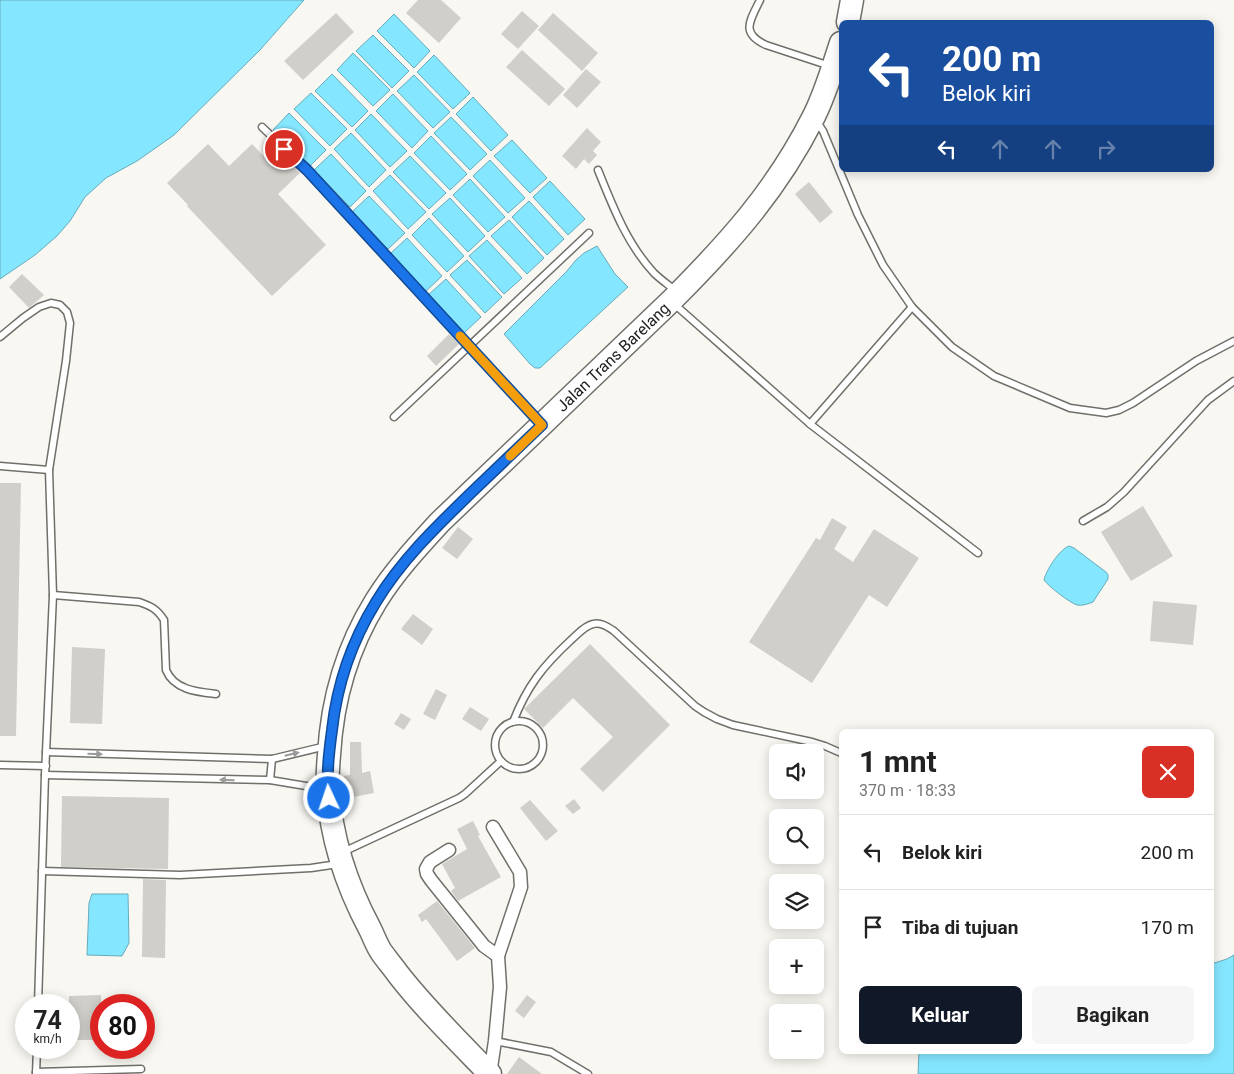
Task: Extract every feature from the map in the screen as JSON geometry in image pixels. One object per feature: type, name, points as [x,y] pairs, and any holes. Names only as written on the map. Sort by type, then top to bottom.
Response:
[{"type":"highway","points":[[848,20],[852,0]]},
{"type":"highway","name":"Jalan Trans Barelang","points":[[490,1074],[409,988],[382,953],[361,912],[340,859],[328,789],[334,706],[344,671],[354,644],[376,602],[407,558],[440,522],[674,297],[728,242],[762,200],[790,160],[814,116],[839,49]]},
{"type":"street","points":[[490,1074],[500,987],[498,956],[521,887],[520,872],[493,827]]},
{"type":"street","points":[[449,850],[430,862],[426,869],[427,874],[484,946],[498,956]]},
{"type":"lane","points":[[760,0],[749,29],[752,36],[758,42],[833,67]]},
{"type":"lane","points":[[814,116],[839,170]]},
{"type":"lane","points":[[262,127],[307,170],[542,425]]},
{"type":"lane","points":[[598,170],[615,212],[632,245],[674,297],[810,424],[978,553]]},
{"type":"lane","points":[[840,172],[858,215],[883,265],[912,307],[952,346],[994,376],[1070,408],[1106,414],[1133,404],[1196,361],[1234,341]]},
{"type":"lane","points":[[394,417],[589,233]]},
{"type":"lane","points":[[0,337],[39,307],[51,303],[60,305],[67,312],[70,323],[66,362],[50,470],[53,595],[38,994]]},
{"type":"lane","points":[[810,424],[912,307]]},
{"type":"lane","points":[[1083,521],[1107,507],[1124,492],[1208,400],[1234,381]]},
{"type":"lane","points":[[0,466],[50,470]]},
{"type":"lane","points":[[53,595],[138,602],[151,606],[164,620],[166,670],[168,675],[192,692],[216,694]]},
{"type":"lane","points":[[513,722],[520,702],[550,660],[586,627],[594,624],[604,625],[614,631],[695,706],[717,720],[812,742],[839,752]]},
{"type":"lane","points":[[513,722],[529,723],[540,734],[542,748],[540,756],[530,766],[515,768],[508,766],[501,761],[497,754],[496,738],[505,725],[513,722]]},
{"type":"lane","points":[[46,752],[272,759],[330,745]]},
{"type":"lane","points":[[270,780],[272,759]]},
{"type":"lane","points":[[42,871],[180,875],[311,868],[340,859],[459,798],[501,761]]},
{"type":"lane","points":[[0,765],[46,766]]},
{"type":"lane","points":[[45,775],[270,780],[328,789]]},
{"type":"lane","points":[[495,1041],[551,1052],[588,1074]]},
{"type":"lane","points":[[37,1059],[36,1073],[141,1069]]},
{"type":"water","points":[[0,0],[304,0],[260,50],[174,135],[137,161],[106,178],[85,197],[70,221],[57,236],[35,255],[0,279]]},
{"type":"water","points":[[394,14],[430,51],[414,68],[377,31]]},
{"type":"water","points":[[373,35],[409,71],[392,88],[356,51]]},
{"type":"water","points":[[353,53],[390,90],[373,106],[337,70]]},
{"type":"water","points":[[434,55],[470,93],[453,109],[417,72]]},
{"type":"water","points":[[332,74],[368,111],[352,127],[315,91]]},
{"type":"water","points":[[414,75],[450,112],[433,128],[397,91]]},
{"type":"water","points":[[311,93],[347,129],[330,146],[294,109]]},
{"type":"water","points":[[393,94],[428,131],[412,148],[376,111]]},
{"type":"water","points":[[473,97],[508,135],[491,151],[456,114]]},
{"type":"water","points":[[289,113],[326,150],[309,167],[273,130]]},
{"type":"water","points":[[371,114],[407,151],[390,167],[355,130]]},
{"type":"water","points":[[451,117],[487,154],[470,170],[434,133]]},
{"type":"water","points":[[351,133],[386,170],[369,187],[334,149]]},
{"type":"water","points":[[431,136],[467,174],[450,190],[414,153]]},
{"type":"water","points":[[512,140],[547,178],[530,193],[494,156]]},
{"type":"water","points":[[331,154],[366,191],[350,207],[314,170]]},
{"type":"water","points":[[410,156],[446,193],[429,209],[393,172]]},
{"type":"water","points":[[490,160],[525,198],[508,213],[473,176]]},
{"type":"water","points":[[390,175],[426,212],[408,229],[373,191]]},
{"type":"water","points":[[470,179],[505,217],[488,232],[453,195]]},
{"type":"water","points":[[550,181],[585,219],[568,235],[533,197]]},
{"type":"water","points":[[369,196],[405,233],[388,249],[352,212]]},
{"type":"water","points":[[450,198],[485,236],[468,252],[432,214]]},
{"type":"water","points":[[529,201],[564,239],[547,255],[512,217]]},
{"type":"water","points":[[429,218],[464,256],[447,272],[412,235]]},
{"type":"water","points":[[509,220],[544,258],[527,274],[491,236]]},
{"type":"water","points":[[407,238],[442,276],[425,292],[390,254]]},
{"type":"water","points":[[487,240],[522,278],[504,294],[469,256]]},
{"type":"water","points":[[597,246],[615,274],[628,287],[540,368],[535,368],[504,334],[576,260]]},
{"type":"water","points":[[467,260],[502,297],[485,313],[450,275]]},
{"type":"water","points":[[446,279],[481,317],[464,333],[428,295]]},
{"type":"water","points":[[1069,546],[1108,575],[1108,579],[1093,602],[1081,605],[1074,604],[1054,590],[1044,580],[1054,560]]},
{"type":"water","points":[[92,894],[128,894],[129,943],[122,956],[87,955],[89,903]]},
{"type":"water","points":[[1234,955],[1234,1074],[918,1074],[919,1054],[1214,1054],[1214,963]]},
{"type":"building","points":[[418,0],[441,0],[461,18],[439,43],[406,13]]},
{"type":"building","points":[[522,11],[539,26],[518,49],[501,34]]},
{"type":"building","points":[[336,13],[354,32],[303,80],[284,61]]},
{"type":"building","points":[[553,13],[598,53],[582,71],[538,30]]},
{"type":"building","points":[[522,50],[565,89],[549,106],[506,67]]},
{"type":"building","points":[[586,69],[601,82],[577,108],[563,95]]},
{"type":"building","points":[[587,128],[601,142],[593,151],[597,155],[589,164],[584,159],[576,169],[562,156]]},
{"type":"building","points":[[208,144],[229,166],[252,144],[269,162],[280,152],[300,173],[278,194],[326,245],[272,296],[167,183]]},
{"type":"building","points":[[809,182],[833,212],[820,223],[795,194]]},
{"type":"building","points":[[22,274],[44,295],[29,308],[9,287]]},
{"type":"building","points":[[449,334],[459,344],[436,366],[427,356]]},
{"type":"building","points":[[0,483],[21,483],[16,736],[0,736]]},
{"type":"building","points":[[1143,506],[1173,556],[1131,581],[1101,532]]},
{"type":"building","points":[[832,518],[847,527],[834,549],[853,562],[874,529],[919,558],[887,607],[869,595],[812,683],[749,642],[816,538],[820,540]]},
{"type":"building","points":[[458,527],[473,539],[457,559],[442,548]]},
{"type":"building","points":[[1153,601],[1197,605],[1193,645],[1150,641]]},
{"type":"building","points":[[413,614],[433,629],[422,645],[401,629]]},
{"type":"building","points":[[590,644],[670,725],[603,792],[580,769],[613,737],[573,698],[543,728],[524,709]]},
{"type":"building","points":[[72,647],[105,649],[102,724],[70,723]]},
{"type":"building","points":[[436,689],[447,695],[435,720],[423,714]]},
{"type":"building","points":[[470,707],[489,719],[481,731],[462,719]]},
{"type":"building","points":[[401,713],[411,719],[404,730],[394,724]]},
{"type":"building","points":[[350,742],[361,742],[362,773],[370,771],[374,793],[348,798],[344,776],[350,775]]},
{"type":"building","points":[[62,796],[169,798],[168,869],[61,867]]},
{"type":"building","points":[[574,799],[581,808],[573,814],[565,806]]},
{"type":"building","points":[[530,800],[558,831],[546,841],[520,808]]},
{"type":"building","points":[[473,821],[480,835],[478,836],[501,877],[458,901],[451,891],[455,888],[442,864],[467,849],[457,829]]},
{"type":"building","points":[[143,879],[166,880],[165,958],[142,957]]},
{"type":"building","points":[[437,901],[475,948],[457,961],[426,919],[422,922],[418,915]]},
{"type":"building","points":[[90,995],[90,1040],[80,1040],[80,996]]},
{"type":"building","points":[[527,995],[536,1002],[524,1018],[515,1011]]},
{"type":"building","points":[[519,1057],[542,1074],[507,1074]]},
{"type":"slow traffic","points":[[460,336],[542,425],[510,456]]},
{"type":"route","points":[[284,149],[307,170],[542,425],[440,522],[407,558],[376,602],[354,644],[334,706],[328,769],[329,798]]}]
